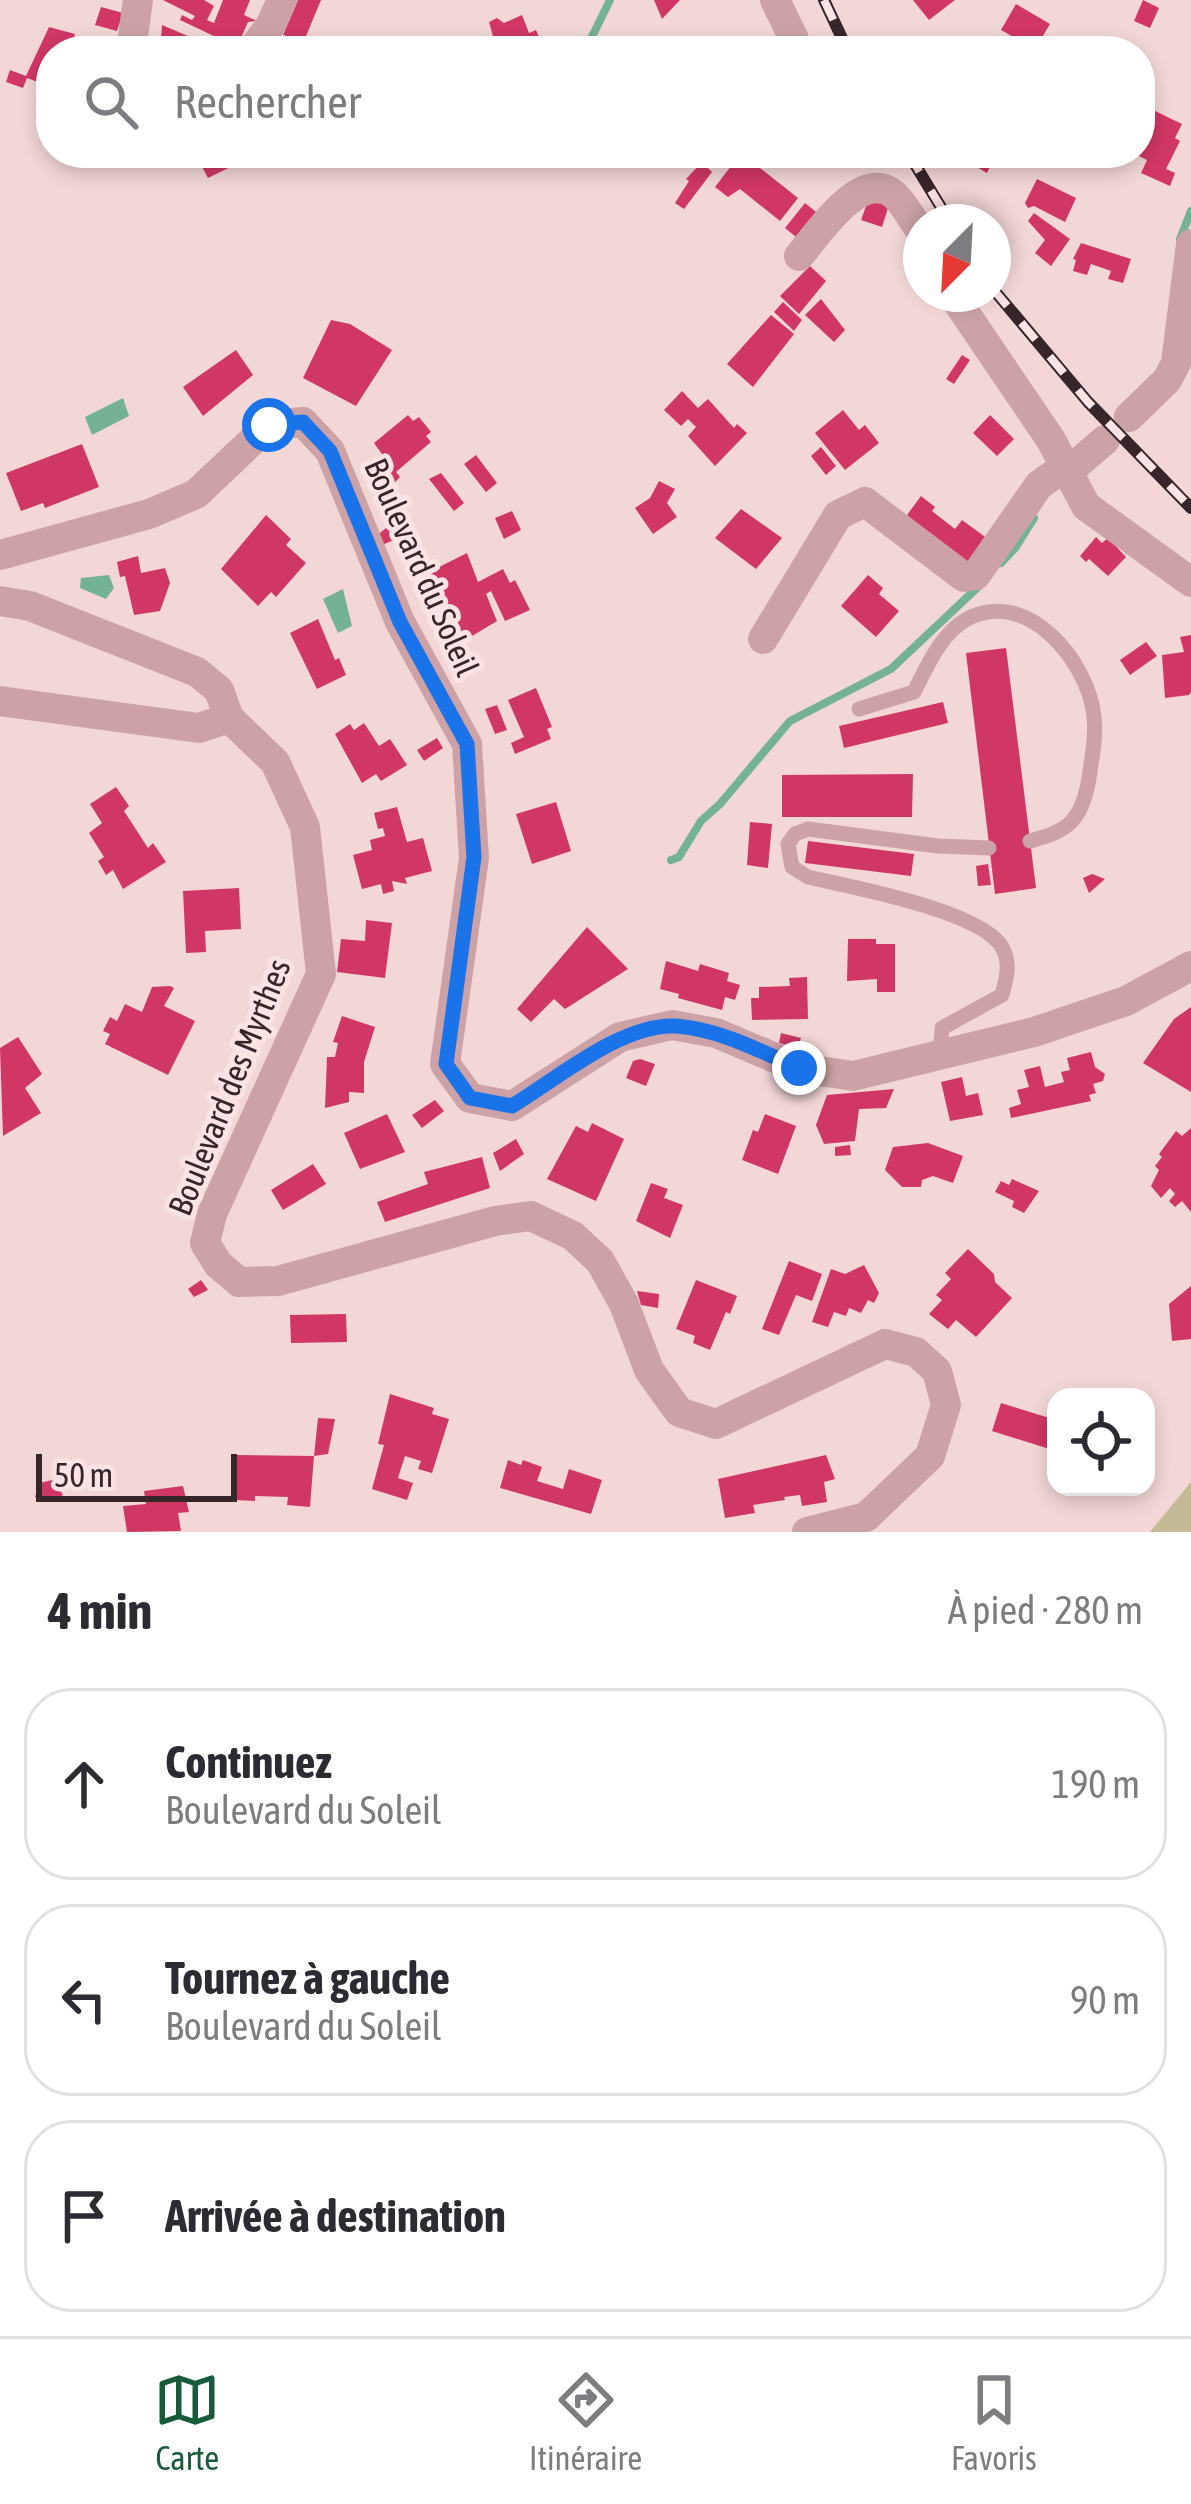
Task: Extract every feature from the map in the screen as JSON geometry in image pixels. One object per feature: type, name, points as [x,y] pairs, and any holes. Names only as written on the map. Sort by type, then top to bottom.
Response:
[{"type":"street","points":[[132,36],[138,0]]},
{"type":"street","points":[[262,36],[282,0]]},
{"type":"street","points":[[775,0],[793,36]]},
{"type":"street","points":[[799,256],[857,192],[872,187],[891,193],[903,208]]},
{"type":"street","points":[[1129,418],[1167,380],[1176,363],[1191,244]]},
{"type":"street","points":[[964,312],[1070,470],[1086,506],[1191,582]]},
{"type":"street","name":"Boulevard du Soleil","points":[[0,555],[149,514],[196,494],[269,425],[303,422],[330,451],[400,622],[467,744],[474,857],[446,1064],[470,1098],[512,1106],[620,1037],[672,1025],[716,1033],[799,1068],[853,1076],[1034,1033],[1126,1001],[1191,966]]},
{"type":"street","points":[[763,639],[838,515],[866,502],[964,578],[976,575],[1039,485],[1070,470],[1105,440]]},
{"type":"street","points":[[0,602],[30,606],[197,672],[219,691],[229,718],[199,728],[0,701]]},
{"type":"street","name":"Boulevard des Myrthes","points":[[229,718],[275,762],[304,827],[321,974],[212,1214],[205,1243],[218,1264],[239,1282],[278,1281],[495,1220],[532,1216],[573,1236],[600,1261],[624,1304],[649,1370],[679,1412],[716,1424],[885,1345],[916,1352],[937,1372],[946,1405],[930,1456],[866,1517],[807,1532]]},
{"type":"lane","points":[[859,709],[914,692],[939,644],[967,619],[994,612],[1032,618],[1061,646],[1094,713],[1088,788],[1073,820],[1050,836],[1030,841]]},
{"type":"lane","points":[[940,1058],[942,1028],[1002,995],[1009,966],[1002,944],[970,922],[935,908],[808,877],[792,867],[788,844],[795,834],[808,829],[989,848]]},
{"type":"shaded area","points":[[123,398],[129,416],[92,435],[85,417]]},
{"type":"shaded area","points":[[109,575],[114,588],[106,599],[80,588],[81,578]]},
{"type":"shaded area","points":[[343,589],[352,626],[338,633],[323,599]]},
{"type":"shaded area","points":[[1191,1482],[1191,1532],[1150,1532]]},
{"type":"building","points":[[163,0],[204,0],[214,6],[207,20],[214,23],[223,0],[250,0],[244,15],[257,21],[248,22],[242,36],[214,36],[180,20],[182,15],[192,20],[195,16]]},
{"type":"building","points":[[298,0],[321,0],[306,36],[283,35]]},
{"type":"building","points":[[654,0],[680,0],[662,19]]},
{"type":"building","points":[[913,0],[955,0],[929,20]]},
{"type":"building","points":[[1143,0],[1159,8],[1150,28],[1134,21]]},
{"type":"building","points":[[1016,4],[1050,24],[1043,36],[1012,36],[1001,30]]},
{"type":"building","points":[[101,7],[123,13],[117,31],[95,25]]},
{"type":"building","points":[[522,15],[529,33],[536,30],[539,36],[493,36],[489,22],[497,18],[504,23]]},
{"type":"building","points":[[162,25],[188,36],[161,36]]},
{"type":"building","points":[[49,27],[75,34],[74,36],[45,36]]},
{"type":"building","points":[[36,55],[36,81],[27,78],[23,88],[6,82],[10,70],[26,76]]},
{"type":"building","points":[[1155,111],[1182,124],[1175,138],[1180,141],[1166,169],[1175,173],[1170,186],[1141,173],[1143,168],[1155,168]]},
{"type":"building","points":[[203,168],[228,168],[208,178]]},
{"type":"building","points":[[696,168],[712,172],[684,209],[675,203]]},
{"type":"building","points":[[730,168],[760,168],[798,198],[780,221],[740,189],[728,197],[715,187]]},
{"type":"building","points":[[1037,179],[1076,198],[1065,222],[1034,206],[1028,208],[1025,203]]},
{"type":"building","points":[[869,198],[889,205],[882,227],[861,220]]},
{"type":"building","points":[[805,203],[821,216],[801,241],[785,228]]},
{"type":"building","points":[[1034,213],[1070,239],[1051,266],[1035,253],[1045,240],[1028,221]]},
{"type":"building","points":[[1081,243],[1131,259],[1123,283],[1108,279],[1111,271],[1091,264],[1087,275],[1073,271]]},
{"type":"building","points":[[810,266],[826,281],[799,314],[780,296]]},
{"type":"building","points":[[821,299],[845,330],[834,342],[805,315]]},
{"type":"building","points":[[783,302],[802,320],[794,331],[774,312]]},
{"type":"building","points":[[771,315],[794,334],[753,387],[727,364]]},
{"type":"building","points":[[331,320],[350,324],[392,350],[356,406],[303,378]]},
{"type":"building","points":[[236,350],[253,375],[203,416],[183,387]]},
{"type":"building","points":[[962,355],[970,360],[954,384],[946,379]]},
{"type":"building","points":[[682,391],[698,408],[708,399],[734,428],[737,424],[747,433],[715,466],[688,436],[696,427],[688,419],[681,426],[664,410]]},
{"type":"building","points":[[843,410],[859,430],[865,425],[879,443],[845,470],[815,433]]},
{"type":"building","points":[[408,415],[413,421],[419,417],[431,432],[426,436],[431,442],[396,472],[400,477],[395,482],[382,466],[387,461],[374,443]]},
{"type":"building","points":[[990,415],[1014,439],[997,456],[973,433]]},
{"type":"building","points":[[82,444],[99,487],[45,508],[43,503],[21,511],[6,473]]},
{"type":"building","points":[[821,447],[836,466],[826,475],[811,456]]},
{"type":"building","points":[[476,455],[497,483],[486,492],[464,464]]},
{"type":"building","points":[[441,473],[464,503],[454,511],[429,479]]},
{"type":"building","points":[[659,481],[675,489],[667,503],[677,517],[653,534],[635,508],[650,498]]},
{"type":"building","points":[[921,496],[955,529],[962,520],[988,539],[967,566],[907,515]]},
{"type":"building","points":[[741,509],[782,538],[756,569],[715,538]]},
{"type":"building","points":[[512,511],[521,530],[504,539],[495,518]]},
{"type":"building","points":[[266,515],[291,539],[286,545],[306,563],[276,597],[271,592],[258,606],[221,569]]},
{"type":"building","points":[[391,524],[398,538],[380,546],[375,537]]},
{"type":"building","points":[[1096,537],[1102,543],[1108,538],[1126,557],[1108,576],[1080,556]]},
{"type":"building","points":[[467,553],[478,582],[503,569],[510,583],[515,580],[530,610],[505,621],[491,591],[486,594],[497,621],[462,642],[453,616],[448,618],[425,574]]},
{"type":"building","points":[[138,556],[141,573],[165,568],[170,583],[160,611],[134,615],[117,562]]},
{"type":"building","points":[[868,575],[883,588],[879,594],[899,611],[876,637],[841,606]]},
{"type":"building","points":[[318,619],[346,675],[317,689],[290,633]]},
{"type":"building","points":[[1191,635],[1191,692],[1165,698],[1162,655],[1184,652],[1180,637]]},
{"type":"building","points":[[1146,642],[1157,656],[1130,675],[1120,660]]},
{"type":"building","points":[[1006,648],[1036,888],[995,894],[966,653]]},
{"type":"building","points":[[536,688],[552,727],[547,729],[551,739],[515,754],[511,743],[524,737],[508,700]]},
{"type":"building","points":[[943,702],[948,723],[844,748],[839,726]]},
{"type":"building","points":[[497,705],[507,730],[495,734],[485,709]]},
{"type":"building","points":[[364,723],[379,746],[390,739],[407,765],[381,781],[376,774],[362,783],[335,734],[350,724],[354,730]]},
{"type":"building","points":[[437,738],[443,748],[424,761],[417,750]]},
{"type":"building","points":[[913,774],[912,817],[782,817],[782,775]]},
{"type":"building","points":[[116,787],[129,806],[124,811],[148,848],[153,843],[166,862],[123,889],[113,870],[106,875],[98,861],[104,857],[89,833],[102,823],[90,804]]},
{"type":"building","points":[[556,802],[571,851],[532,864],[516,814]]},
{"type":"building","points":[[397,807],[407,842],[423,838],[432,871],[405,878],[407,884],[392,881],[394,891],[383,894],[381,884],[362,889],[353,855],[372,850],[370,840],[385,836],[374,813]]},
{"type":"building","points":[[750,822],[772,824],[768,868],[747,865]]},
{"type":"building","points":[[808,841],[914,854],[911,876],[805,863]]},
{"type":"building","points":[[988,864],[991,885],[978,886],[976,866]]},
{"type":"building","points":[[1092,874],[1105,879],[1089,893],[1083,878]]},
{"type":"building","points":[[239,888],[241,929],[205,931],[206,952],[186,953],[183,891]]},
{"type":"building","points":[[366,920],[392,923],[385,978],[337,972],[341,939],[365,941]]},
{"type":"building","points":[[587,927],[628,969],[565,1009],[554,999],[531,1022],[517,1009]]},
{"type":"building","points":[[848,939],[895,944],[895,992],[877,992],[877,979],[847,981]]},
{"type":"building","points":[[666,961],[698,971],[700,964],[729,973],[727,981],[740,985],[735,1000],[725,997],[722,1010],[660,989]]},
{"type":"building","points":[[807,977],[808,1019],[752,1020],[751,998],[759,998],[759,987],[790,986],[789,978]]},
{"type":"building","points":[[152,987],[174,988],[164,1006],[195,1021],[168,1075],[105,1044],[110,1034],[103,1031],[110,1017],[117,1021],[125,1004],[142,1012]]},
{"type":"building","points":[[1191,1007],[1191,1092],[1143,1063],[1174,1019]]},
{"type":"building","points":[[342,1016],[375,1027],[364,1062],[364,1093],[349,1092],[349,1102],[325,1108],[327,1057],[335,1057],[338,1043],[333,1042]]},
{"type":"building","points":[[781,1033],[801,1038],[797,1048],[779,1043]]},
{"type":"building","points":[[18,1037],[42,1074],[25,1088],[41,1113],[3,1136],[0,1048]]},
{"type":"building","points":[[1091,1052],[1095,1067],[1105,1074],[1103,1081],[1093,1084],[1096,1093],[1089,1095],[1091,1101],[1011,1118],[1009,1108],[1021,1104],[1017,1090],[1029,1087],[1024,1070],[1040,1066],[1045,1087],[1064,1082],[1061,1072],[1070,1070],[1067,1058]]},
{"type":"building","points":[[633,1061],[655,1064],[646,1086],[626,1078]]},
{"type":"building","points":[[962,1077],[966,1096],[978,1093],[983,1115],[950,1121],[941,1082]]},
{"type":"building","points":[[894,1089],[886,1108],[859,1109],[855,1141],[824,1144],[816,1125],[827,1095]]},
{"type":"building","points":[[435,1100],[444,1111],[422,1128],[412,1115]]},
{"type":"building","points":[[387,1114],[405,1152],[360,1169],[344,1133]]},
{"type":"building","points":[[765,1114],[796,1126],[778,1174],[742,1160]]},
{"type":"building","points":[[592,1123],[624,1139],[596,1201],[547,1179],[576,1126],[588,1132]]},
{"type":"building","points":[[1191,1128],[1191,1212],[1182,1201],[1175,1207],[1169,1201],[1175,1194],[1170,1188],[1161,1198],[1151,1186],[1159,1170],[1155,1166],[1162,1157],[1159,1154],[1176,1131],[1182,1136]]},
{"type":"building","points":[[516,1139],[524,1154],[500,1171],[493,1153]]},
{"type":"building","points":[[928,1143],[963,1156],[953,1183],[933,1176],[922,1180],[921,1187],[902,1187],[885,1170],[893,1147]]},
{"type":"building","points":[[850,1145],[851,1155],[835,1156],[835,1147]]},
{"type":"building","points":[[482,1157],[490,1188],[385,1222],[377,1202],[428,1184],[424,1172]]},
{"type":"building","points":[[313,1164],[326,1184],[283,1210],[271,1190]]},
{"type":"building","points":[[1012,1179],[1039,1191],[1024,1213],[1012,1207],[1014,1201],[995,1192],[1001,1181],[1009,1185]]},
{"type":"building","points":[[651,1183],[668,1189],[664,1198],[683,1205],[670,1238],[636,1221]]},
{"type":"building","points":[[968,1249],[1012,1298],[976,1337],[956,1320],[948,1329],[929,1314],[942,1300],[936,1295],[951,1279],[945,1273]]},
{"type":"building","points":[[789,1261],[822,1274],[812,1301],[796,1295],[779,1335],[762,1329]]},
{"type":"building","points":[[864,1265],[879,1293],[874,1303],[868,1300],[861,1313],[849,1308],[846,1316],[834,1312],[828,1327],[812,1322],[831,1269],[845,1274]]},
{"type":"building","points":[[201,1280],[208,1290],[194,1297],[188,1289]]},
{"type":"building","points":[[696,1280],[737,1296],[710,1350],[693,1343],[695,1336],[676,1329]]},
{"type":"building","points":[[1191,1286],[1191,1339],[1172,1341],[1169,1304]]},
{"type":"building","points":[[637,1291],[659,1294],[658,1308],[641,1305]]},
{"type":"building","points":[[346,1314],[347,1342],[291,1343],[290,1315]]},
{"type":"building","points":[[390,1394],[434,1408],[432,1414],[449,1419],[432,1473],[418,1469],[421,1461],[405,1456],[398,1478],[413,1483],[407,1500],[372,1489]]},
{"type":"building","points":[[1001,1403],[1047,1417],[1047,1448],[992,1431]]},
{"type":"building","points":[[318,1418],[335,1419],[328,1454],[314,1456]]},
{"type":"building","points":[[235,1455],[314,1456],[310,1507],[287,1505],[288,1497],[234,1500]]},
{"type":"building","points":[[826,1455],[835,1479],[824,1482],[827,1502],[802,1506],[800,1495],[784,1497],[753,1505],[755,1513],[725,1518],[718,1479]]},
{"type":"building","points":[[508,1460],[542,1467],[537,1481],[563,1489],[569,1469],[602,1480],[591,1514],[500,1488]]},
{"type":"building","points":[[53,1480],[63,1495],[50,1501],[35,1497],[39,1483]]},
{"type":"building","points":[[183,1486],[189,1512],[178,1513],[181,1531],[127,1532],[123,1506],[146,1504],[144,1491]]},
{"type":"waterway","points":[[592,36],[610,0]]},
{"type":"waterway","points":[[1180,239],[1191,211]]},
{"type":"waterway","points":[[1001,563],[1034,518]]},
{"type":"waterway","points":[[671,860],[679,857],[701,821],[790,721],[891,669],[978,587]]},
{"type":"railway","points":[[824,0],[841,36]]},
{"type":"railway","points":[[917,168],[939,204]]},
{"type":"railway","points":[[1011,310],[1088,402],[1191,508]]},
{"type":"route","points":[[269,425],[303,422],[330,451],[400,622],[467,744],[474,857],[446,1064],[470,1098],[512,1106],[620,1037],[672,1025],[716,1033],[799,1068]]}]
